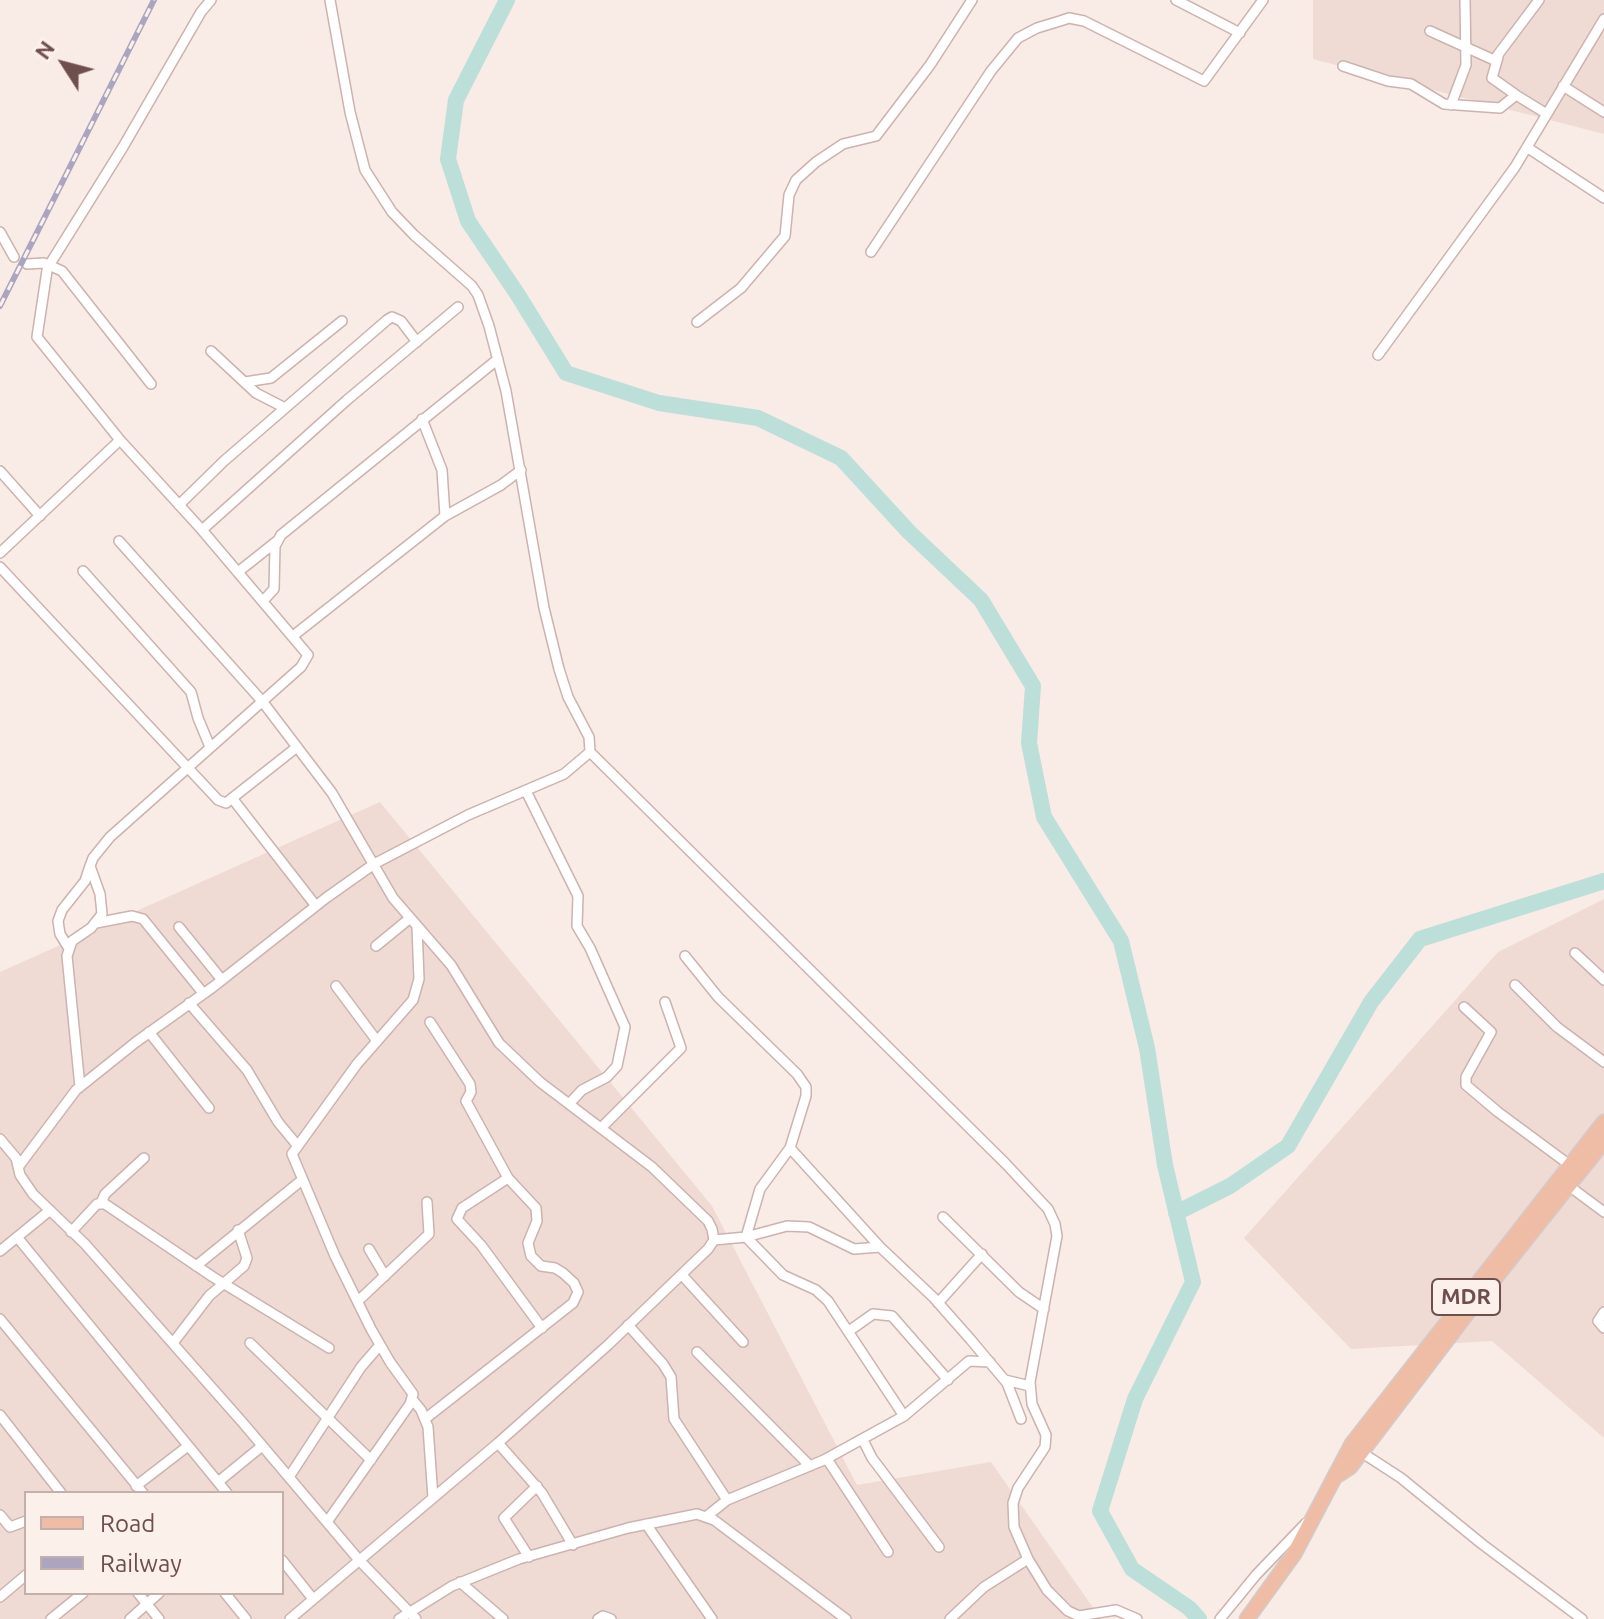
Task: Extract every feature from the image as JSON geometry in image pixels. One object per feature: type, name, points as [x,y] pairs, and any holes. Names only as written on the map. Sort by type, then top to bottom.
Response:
[{"type":"main road","name":"MDR","points":[[1247,1619],[1272,1587],[1352,1444],[1604,1122]]},
{"type":"main road","name":"MDR","points":[[1336,1476],[1350,1467],[1468,1312],[1602,1149]]},
{"type":"street","points":[[80,1087],[68,947],[60,934],[58,921],[62,910],[85,881],[93,858],[110,837],[307,660],[305,650],[120,440],[37,337],[49,264],[211,0]]},
{"type":"street","points":[[330,0],[350,112],[365,170],[392,212],[472,286],[489,326],[521,470],[547,619],[568,697],[589,737],[590,752],[1048,1209],[1057,1236],[1030,1386],[1032,1404],[1046,1435],[1045,1447],[1018,1488],[1013,1503],[1014,1527],[1028,1559],[1047,1590],[1068,1611],[1079,1616],[1116,1610],[1137,1619]]},
{"type":"street","points":[[697,322],[741,288],[785,236],[789,195],[796,180],[843,144],[876,136],[930,65],[972,0]]},
{"type":"street","points":[[1176,0],[1240,33]]},
{"type":"street","points":[[871,252],[991,71],[1018,38],[1069,18],[1084,21],[1204,81],[1263,0]]},
{"type":"street","points":[[1451,105],[1466,65],[1465,0]]},
{"type":"street","points":[[1539,0],[1498,57],[1492,78],[1547,114]]},
{"type":"street","points":[[1378,355],[1482,216],[1528,148],[1604,19]]},
{"type":"street","points":[[1430,31],[1488,59],[1498,57]]},
{"type":"street","points":[[1343,66],[1388,81],[1411,84],[1435,100],[1451,105],[1500,108],[1516,95]]},
{"type":"street","points":[[1563,86],[1604,112]]},
{"type":"street","points":[[1528,148],[1604,198]]},
{"type":"street","points":[[0,232],[14,257]]},
{"type":"street","points":[[27,264],[58,267],[151,384]]},
{"type":"street","points":[[202,530],[347,400],[458,307]]},
{"type":"street","points":[[179,505],[285,408],[392,317],[401,321],[417,342]]},
{"type":"street","points":[[245,382],[271,378],[342,321]]},
{"type":"street","points":[[211,351],[263,398],[285,408]]},
{"type":"street","points":[[238,572],[498,359]]},
{"type":"street","points":[[422,419],[442,470],[445,516]]},
{"type":"street","points":[[0,553],[120,440]]},
{"type":"street","points":[[293,636],[445,516],[501,485],[521,470]]},
{"type":"street","points":[[0,471],[40,516]]},
{"type":"street","points":[[119,541],[262,701],[332,793],[393,898],[451,965],[499,1043],[516,1062],[652,1167],[708,1221],[714,1240]]},
{"type":"street","points":[[263,601],[274,589],[277,541]]},
{"type":"street","points":[[0,567],[218,800],[226,803],[297,747]]},
{"type":"street","points":[[83,571],[191,692],[210,747]]},
{"type":"street","points":[[19,1166],[65,1102],[80,1087],[316,906],[374,864],[468,815],[564,774],[590,752]]},
{"type":"street","points":[[526,791],[578,896],[577,926],[625,1027],[621,1054],[612,1073],[582,1090],[569,1104]]},
{"type":"street","points":[[232,798],[316,906]]},
{"type":"street","points":[[68,947],[102,914],[90,866]]},
{"type":"street","points":[[96,923],[132,916],[143,919],[203,993]]},
{"type":"street","points":[[376,946],[409,919]]},
{"type":"street","points":[[179,927],[222,980]]},
{"type":"street","points":[[417,927],[418,990],[406,1011],[357,1064],[297,1145],[293,1159],[380,1345],[409,1387],[412,1399],[425,1419],[433,1498]]},
{"type":"street","points":[[1575,953],[1604,980]]},
{"type":"street","points":[[685,956],[732,1012],[803,1081],[806,1096],[790,1148],[760,1189],[746,1237]]},
{"type":"street","points":[[1515,985],[1557,1027],[1604,1062]]},
{"type":"street","points":[[336,986],[377,1041]]},
{"type":"street","points":[[602,1127],[681,1048],[665,1002]]},
{"type":"street","points":[[189,1003],[247,1070],[278,1122],[297,1145]]},
{"type":"street","points":[[1464,1007],[1491,1032],[1466,1077],[1466,1085],[1571,1166]]},
{"type":"street","points":[[425,1419],[573,1303],[578,1292],[574,1283],[563,1273],[541,1266],[531,1256],[529,1237],[538,1214],[536,1208],[508,1178],[466,1101],[471,1092],[470,1084],[430,1022]]},
{"type":"street","points":[[149,1032],[209,1108]]},
{"type":"street","points":[[0,1139],[19,1166],[23,1181],[49,1211],[85,1244],[359,1560],[413,1616]]},
{"type":"street","points":[[790,1148],[990,1362],[1005,1380],[1021,1419]]},
{"type":"street","points":[[71,1232],[101,1203],[105,1194],[144,1158]]},
{"type":"street","points":[[508,1178],[462,1208],[457,1219],[481,1245],[542,1328]]},
{"type":"street","points":[[196,1266],[302,1180]]},
{"type":"street","points":[[1569,1186],[1604,1212]]},
{"type":"street","points":[[358,1301],[429,1234],[427,1202]]},
{"type":"street","points":[[101,1203],[329,1348]]},
{"type":"street","points":[[0,1251],[49,1211]]},
{"type":"street","points":[[943,1217],[1029,1300],[1044,1309]]},
{"type":"street","points":[[290,1619],[498,1443],[682,1275],[714,1240],[746,1237],[787,1226],[809,1227],[854,1249],[880,1247]]},
{"type":"street","points":[[173,1343],[199,1307],[241,1270],[247,1258],[238,1230]]},
{"type":"street","points":[[17,1237],[225,1491]]},
{"type":"street","points":[[746,1237],[783,1275],[816,1290],[828,1301],[904,1416]]},
{"type":"street","points":[[369,1249],[385,1276]]},
{"type":"street","points":[[938,1303],[982,1254]]},
{"type":"street","points":[[682,1275],[743,1342]]},
{"type":"street","points":[[1604,1312],[1598,1321],[1604,1328]]},
{"type":"street","points":[[849,1331],[873,1314],[892,1316],[948,1380]]},
{"type":"street","points":[[0,1319],[140,1489],[188,1446]]},
{"type":"street","points":[[628,1325],[671,1377],[674,1419],[727,1500]]},
{"type":"street","points":[[250,1343],[371,1460]]},
{"type":"street","points":[[289,1477],[361,1367],[380,1345]]},
{"type":"street","points":[[697,1352],[810,1466]]},
{"type":"street","points":[[707,1516],[727,1500],[827,1459],[904,1416],[969,1361],[990,1362]]},
{"type":"street","points":[[1005,1380],[1030,1386]]},
{"type":"street","points":[[327,1522],[412,1399]]},
{"type":"street","points":[[0,1415],[59,1491]]},
{"type":"street","points":[[863,1440],[882,1472],[939,1547]]},
{"type":"street","points":[[498,1443],[552,1506],[573,1545]]},
{"type":"street","points":[[218,1482],[262,1446]]},
{"type":"street","points":[[1361,1452],[1401,1478],[1582,1619]]},
{"type":"street","points":[[827,1459],[888,1552]]},
{"type":"street","points":[[529,1557],[504,1518],[537,1486]]},
{"type":"street","points":[[399,1619],[413,1616],[460,1582],[529,1557],[681,1515],[697,1514],[707,1516],[846,1619]]},
{"type":"street","points":[[0,1515],[10,1527],[24,1522]]},
{"type":"street","points":[[1220,1619],[1293,1534],[1315,1515]]},
{"type":"street","points":[[646,1524],[712,1619]]},
{"type":"street","points":[[950,1619],[984,1587],[1028,1559]]},
{"type":"street","points":[[284,1563],[313,1599]]},
{"type":"street","points":[[0,1597],[24,1577]]},
{"type":"street","points":[[460,1582],[501,1618]]},
{"type":"street","points":[[51,1619],[81,1595]]},
{"type":"street","points":[[140,1595],[159,1619]]},
{"type":"street","points":[[130,1619],[157,1595]]},
{"type":"street","points":[[227,1595],[246,1619]]},
{"type":"street","points":[[598,1619],[603,1616],[611,1619]]},
{"type":"shaded area","points":[[1313,0],[1604,0],[1604,134],[1313,59]]},
{"type":"shaded area","points":[[380,802],[712,1206],[857,1485],[991,1462],[1101,1619],[0,1619],[0,972]]},
{"type":"shaded area","points":[[1604,899],[1604,1438],[1492,1341],[1351,1349],[1244,1238],[1498,952]]},
{"type":"waterway","points":[[507,0],[456,100],[448,159],[468,221],[566,373],[659,403],[758,418],[841,458],[909,532],[981,600],[1033,686],[1029,743],[1044,817],[1121,941],[1147,1048],[1165,1165],[1193,1282],[1135,1399],[1100,1511],[1132,1569],[1189,1608],[1199,1619]]},
{"type":"waterway","points":[[1176,1213],[1230,1186],[1288,1146],[1371,1002],[1420,939],[1604,881]]},
{"type":"railway","points":[[0,306],[154,0]]}]
